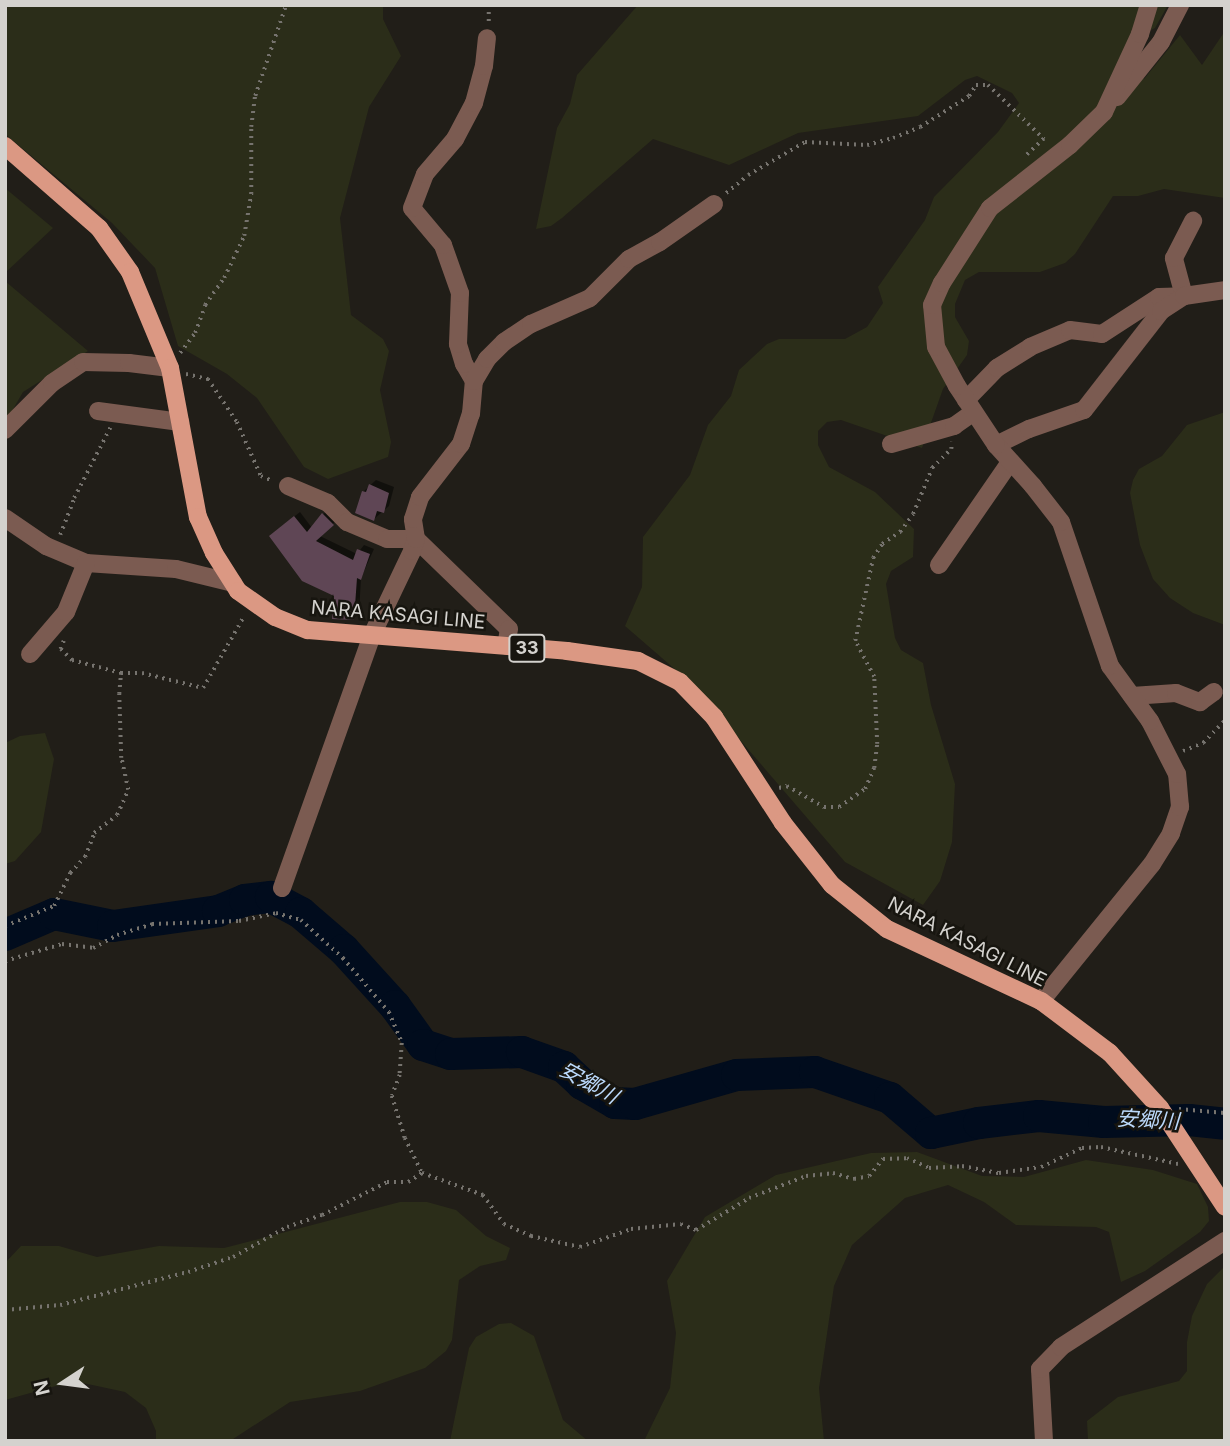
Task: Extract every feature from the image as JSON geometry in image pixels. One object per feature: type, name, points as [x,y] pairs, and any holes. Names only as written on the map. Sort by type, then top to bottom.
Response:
[{"type":"main road","name":"NARA KASAGI LINE","points":[[5,146],[99,228],[130,272],[170,368],[198,517],[214,553],[233,583],[252,603],[308,630],[638,660],[680,682],[714,717],[783,823],[832,885],[887,929],[1041,1001],[1110,1053],[1161,1110],[1225,1208]]},
{"type":"street","points":[[1104,112],[1140,34],[1149,5]]},
{"type":"street","points":[[1041,1001],[1152,864],[1171,833],[1180,807],[1177,774],[1150,722],[1111,666],[1061,523],[1033,486],[996,445],[936,347],[932,305],[942,283],[990,208],[1070,145],[1104,112],[1161,42],[1180,5]]},
{"type":"street","points":[[474,381],[464,364],[458,344],[460,293],[443,245],[412,208],[425,174],[455,139],[474,103],[484,66],[487,38]]},
{"type":"street","points":[[282,888],[372,635],[416,539],[413,519],[420,497],[461,444],[471,414],[474,381],[487,359],[504,342],[531,324],[590,298],[629,259],[660,242],[714,204]]},
{"type":"street","points":[[1184,296],[1174,258],[1194,221]]},
{"type":"street","points":[[891,444],[954,426],[998,368],[1030,347],[1070,330],[1101,334],[1158,297],[1225,290]]},
{"type":"street","points":[[996,445],[1029,429],[1084,410],[1161,311],[1184,296]]},
{"type":"street","points":[[5,430],[52,383],[83,362],[129,363],[170,368]]},
{"type":"street","points":[[97,411],[180,422]]},
{"type":"street","points":[[939,565],[1010,462]]},
{"type":"street","points":[[288,486],[328,503],[347,522],[387,540],[416,539],[509,629],[506,646]]},
{"type":"street","points":[[5,517],[54,550],[86,563],[176,569],[233,583]]},
{"type":"street","points":[[30,654],[66,612],[86,563]]},
{"type":"street","points":[[1132,696],[1176,693],[1200,702],[1214,692]]},
{"type":"street","points":[[1044,1441],[1040,1369],[1061,1347],[1225,1241]]},
{"type":"path","points":[[286,5],[255,96],[251,127],[251,194],[244,236],[224,278],[205,304],[195,333],[170,368],[208,379],[237,422],[261,476],[288,486]]},
{"type":"path","points":[[714,204],[748,176],[805,142],[867,145],[919,127],[969,96],[976,85],[988,85],[1044,139],[1018,163]]},
{"type":"path","points":[[54,550],[74,498],[97,458],[117,413]]},
{"type":"path","points":[[779,797],[779,789],[787,786],[824,807],[839,807],[865,789],[874,768],[877,744],[874,677],[855,641],[873,558],[882,544],[901,532],[913,514],[932,468],[951,449],[954,426]]},
{"type":"path","points":[[65,639],[61,649],[72,660],[121,673],[142,673],[203,688],[252,603]]},
{"type":"path","points":[[5,926],[54,906],[70,873],[85,857],[94,833],[117,815],[128,790],[121,758],[121,673]]},
{"type":"path","points":[[1168,756],[1203,743],[1225,720]]},
{"type":"path","points":[[5,961],[62,944],[93,948],[117,935],[152,924],[239,921],[276,913],[301,920],[344,958],[389,1012],[402,1043],[400,1075],[392,1096],[405,1138],[422,1173],[483,1195],[504,1224],[531,1236],[580,1247],[631,1229],[681,1224],[696,1230],[749,1198],[806,1176],[833,1173],[854,1179],[869,1176],[883,1159],[907,1158],[929,1168],[962,1166],[999,1173],[1041,1167],[1082,1148],[1101,1147],[1200,1169]]},
{"type":"path","points":[[1161,1110],[1225,1113]]},
{"type":"path","points":[[5,1310],[60,1305],[188,1272],[233,1257],[287,1227],[322,1215],[387,1182],[408,1182],[422,1173]]},
{"type":"green space","points":[[5,5],[383,5],[383,19],[401,56],[369,107],[340,218],[351,315],[383,339],[389,351],[380,390],[391,442],[388,457],[328,479],[304,467],[257,398],[227,374],[178,346],[155,268],[112,223],[5,134]]},
{"type":"green space","points":[[638,5],[1168,5],[1155,28],[1130,41],[1144,79],[1180,35],[1202,65],[1225,31],[1225,198],[1164,189],[1138,196],[1113,196],[1075,254],[1065,263],[1040,272],[979,272],[965,280],[955,304],[955,317],[969,341],[967,355],[943,389],[922,448],[841,420],[827,422],[818,431],[818,445],[829,467],[875,492],[914,529],[913,557],[891,571],[886,584],[895,638],[901,650],[923,663],[931,705],[955,784],[952,842],[940,881],[923,905],[845,862],[692,684],[625,626],[642,587],[643,537],[690,475],[708,425],[731,396],[739,370],[767,344],[779,339],[845,339],[867,327],[883,303],[878,287],[925,220],[934,197],[998,132],[1019,103],[1012,93],[977,76],[965,80],[918,116],[798,133],[729,165],[653,139],[562,218],[551,226],[536,229],[557,128],[570,104],[577,75]]},
{"type":"green space","points":[[5,188],[53,228],[5,273]]},
{"type":"green space","points":[[5,281],[88,351],[23,392],[5,423]]},
{"type":"green space","points":[[1225,412],[1225,625],[1193,613],[1170,598],[1153,579],[1140,545],[1130,493],[1139,469],[1162,456],[1187,425]]},
{"type":"green space","points":[[45,733],[54,759],[41,832],[15,861],[5,864],[5,743],[20,736]]},
{"type":"green space","points":[[917,1152],[982,1176],[1024,1177],[1086,1160],[1153,1170],[1197,1184],[1208,1207],[1209,1221],[1200,1232],[1145,1271],[1121,1282],[1109,1232],[1096,1227],[1016,1225],[984,1202],[948,1185],[905,1198],[852,1245],[834,1286],[819,1388],[824,1441],[644,1441],[670,1388],[676,1333],[667,1281],[705,1217],[776,1175],[871,1153]]},
{"type":"green space","points":[[400,1202],[427,1202],[456,1210],[486,1236],[510,1248],[506,1260],[480,1266],[459,1280],[452,1340],[446,1351],[425,1368],[360,1391],[290,1402],[230,1441],[156,1441],[156,1431],[146,1408],[125,1392],[83,1383],[56,1386],[5,1400],[5,1263],[21,1246],[59,1246],[97,1257],[159,1246],[224,1248]]},
{"type":"green space","points":[[1225,1266],[1225,1441],[1088,1441],[1087,1421],[1118,1397],[1179,1381],[1187,1371],[1187,1342],[1192,1316],[1207,1284]]},
{"type":"green space","points":[[511,1323],[534,1336],[563,1420],[588,1441],[450,1441],[469,1348],[476,1337],[499,1324]]},
{"type":"building","points":[[369,484],[389,493],[384,513],[377,511],[374,521],[355,513],[362,491],[366,492]]},
{"type":"building","points":[[322,513],[334,525],[316,541],[353,560],[357,549],[370,554],[361,580],[357,578],[354,620],[332,619],[334,596],[302,581],[269,536],[294,516],[307,532]]},
{"type":"waterway","name":"安郷川","points":[[5,935],[54,914],[113,926],[218,911],[245,900],[271,897],[301,913],[344,950],[395,1006],[423,1045],[451,1054],[522,1052],[564,1067],[582,1084],[615,1103],[635,1104],[737,1075],[815,1072],[890,1098],[931,1133],[979,1123],[1039,1116],[1104,1122],[1189,1120],[1225,1124]]}]
